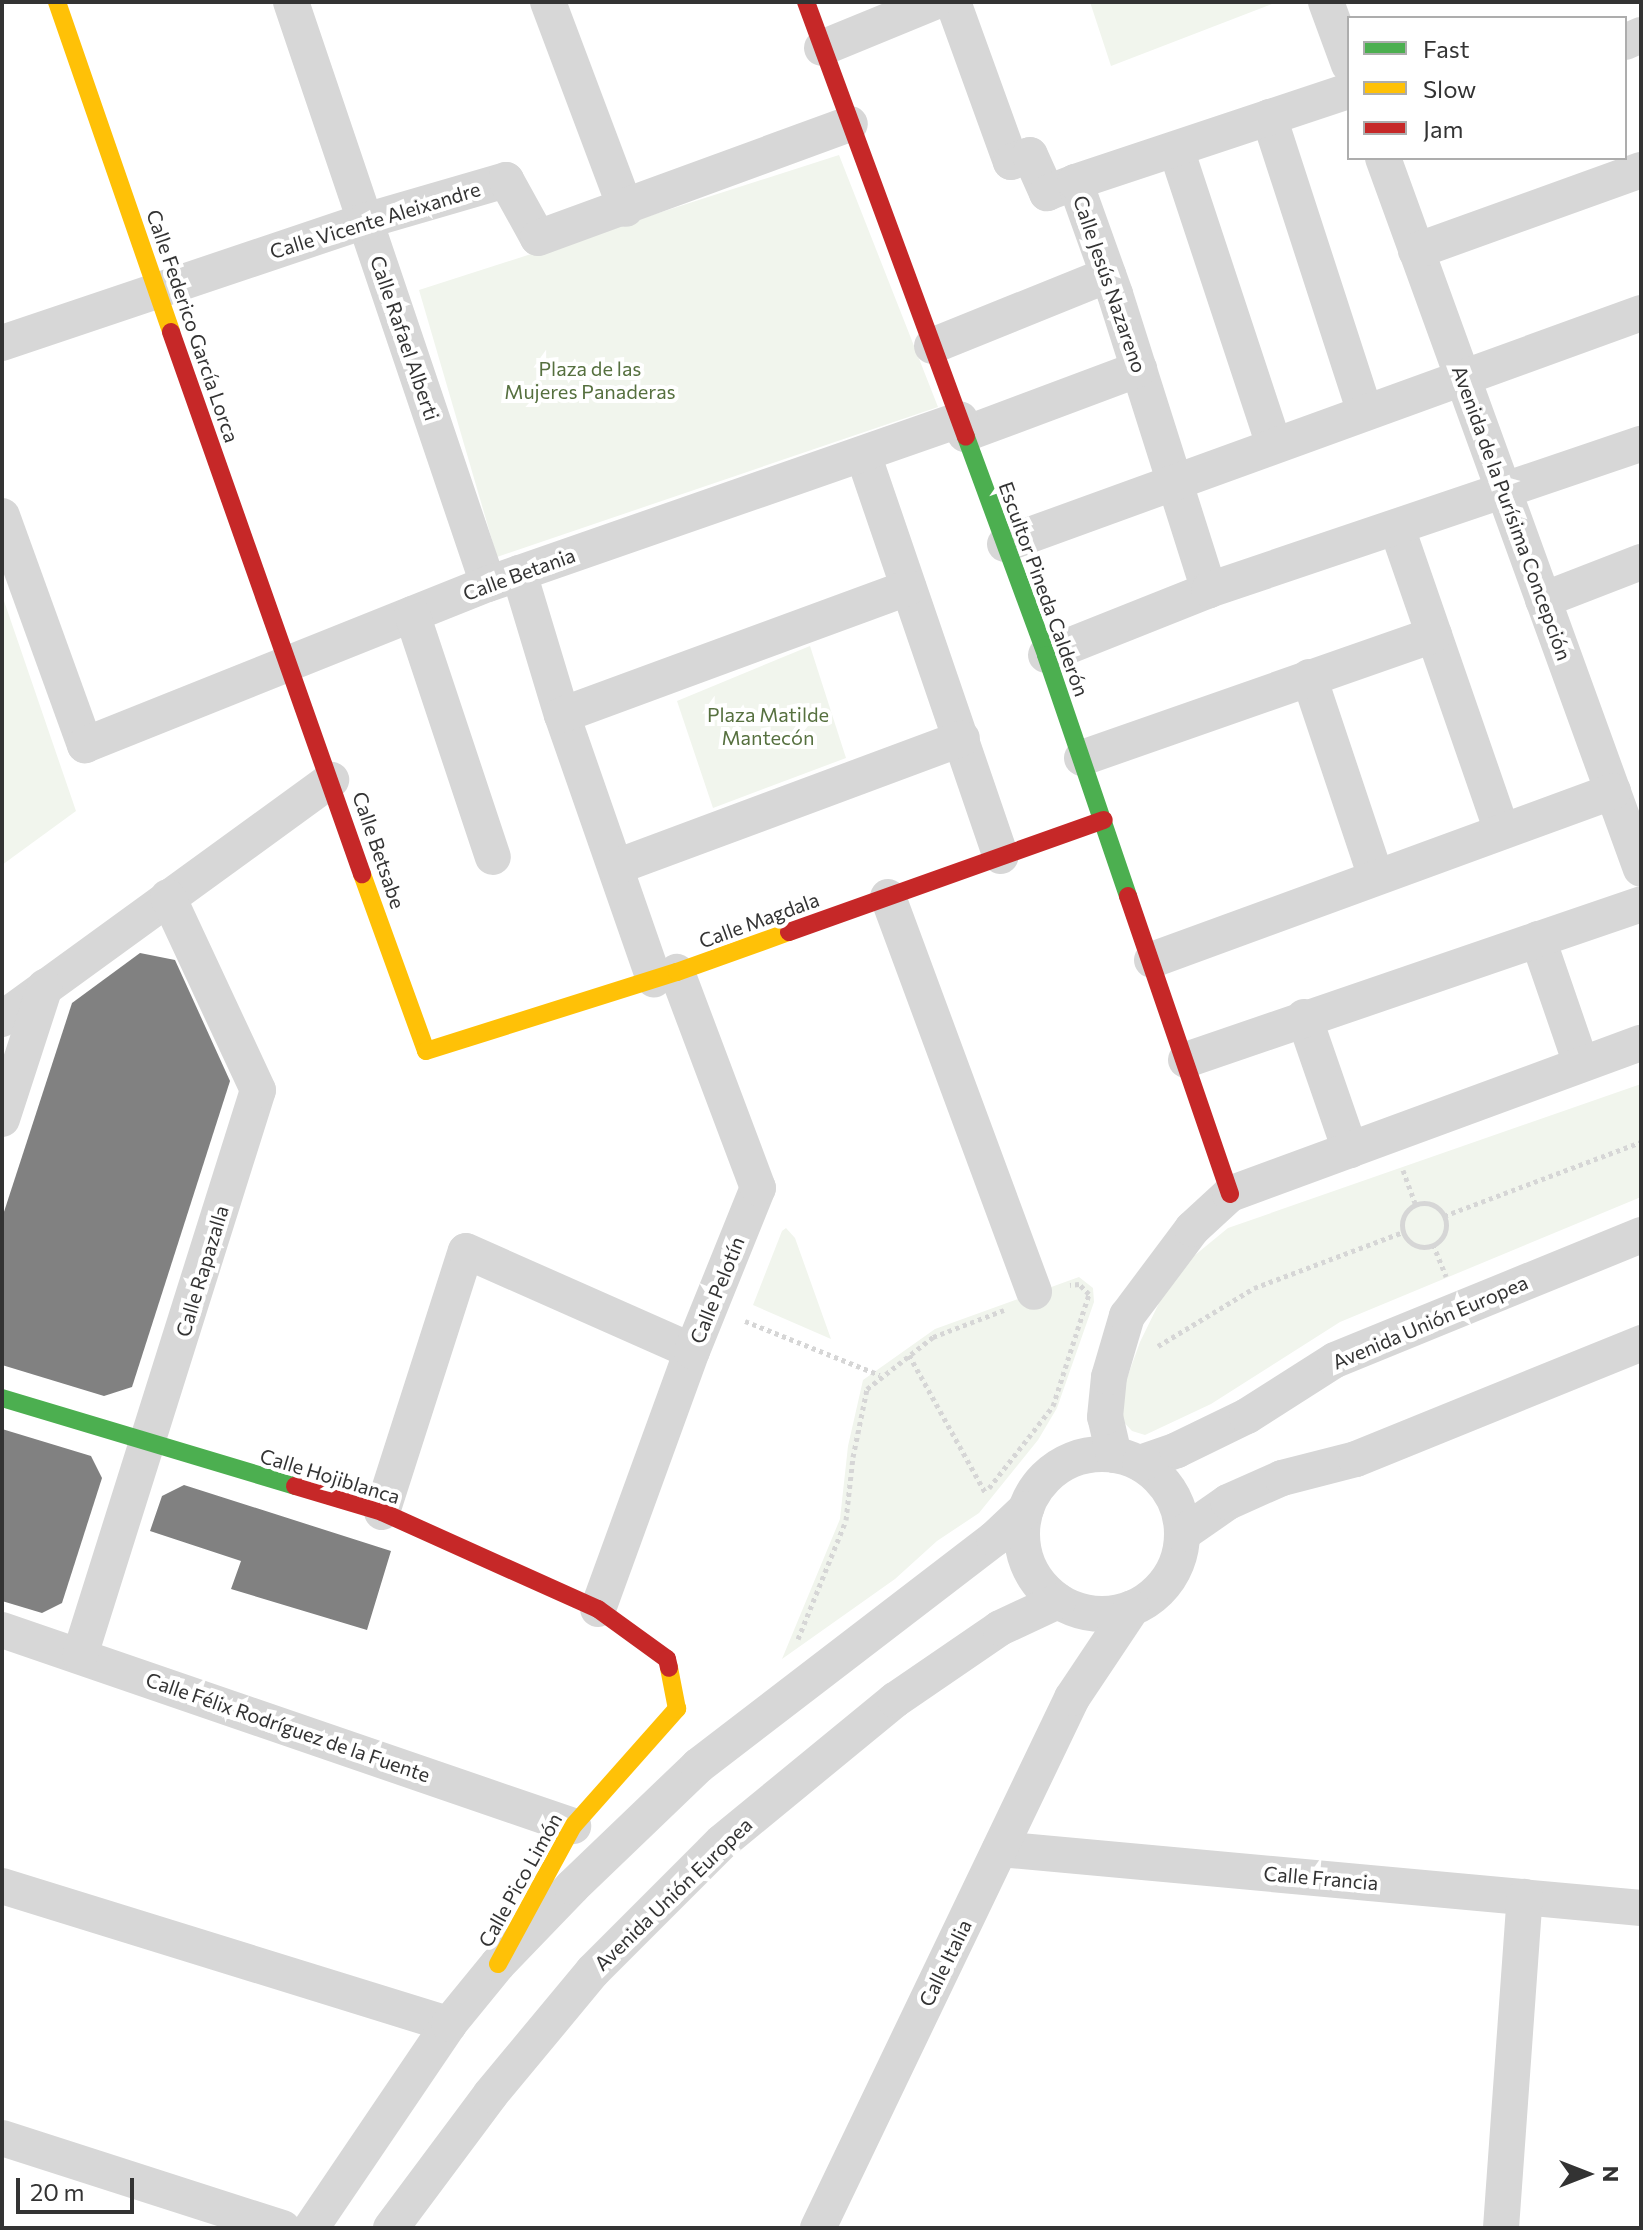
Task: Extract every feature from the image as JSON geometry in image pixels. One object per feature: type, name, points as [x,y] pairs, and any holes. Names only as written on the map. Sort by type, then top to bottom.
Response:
[{"type":"street","name":"Calle Federico García Lorca","points":[[57,2],[287,665]]},
{"type":"street","name":"Calle Rafael Alberti","points":[[291,2],[365,221],[504,578],[562,715]]},
{"type":"street","points":[[548,2],[626,209]]},
{"type":"street","name":"Escultor Pineda Calderón","points":[[806,2],[1046,655],[1230,1194]]},
{"type":"street","points":[[822,48],[934,2]]},
{"type":"street","name":"Calle Jesús Nazareno","points":[[953,2],[1011,162],[1030,155],[1047,193],[1075,182],[1139,369],[1209,590]]},
{"type":"street","points":[[1336,5],[1347,56]]},
{"type":"street","points":[[1075,182],[1347,92]]},
{"type":"street","points":[[1269,117],[1365,412]]},
{"type":"street","name":"Calle Vicente Aleixandre","points":[[2,343],[365,221],[506,180],[538,238],[626,209],[850,124]]},
{"type":"street","points":[[1176,149],[1274,445]]},
{"type":"street","name":"Avenida de la Purísima Concepción","points":[[1384,160],[1543,600],[1623,794],[1641,869]]},
{"type":"street","points":[[1416,251],[1641,170]]},
{"type":"street","points":[[932,346],[1108,275]]},
{"type":"street","points":[[1005,544],[1641,313]]},
{"type":"street","name":"Calle Betania","points":[[2,516],[85,745],[504,578],[863,454],[962,427],[1139,369]]},
{"type":"street","points":[[1046,655],[1209,590],[1504,493],[1641,444]]},
{"type":"street","points":[[863,454],[1001,856]]},
{"type":"street","points":[[1397,528],[1502,831]]},
{"type":"street","points":[[1543,600],[1641,562]]},
{"type":"street","points":[[562,715],[908,588]]},
{"type":"street","points":[[412,614],[493,857]]},
{"type":"street","points":[[1082,758],[1434,635]]},
{"type":"street","name":"Calle Betsabe","points":[[287,665],[331,780],[426,1051]]},
{"type":"street","points":[[1309,677],[1376,877]]},
{"type":"street","name":"Calle Pelotín","points":[[562,715],[616,867],[758,1188],[692,1351],[598,1609]]},
{"type":"street","points":[[616,867],[962,738]]},
{"type":"street","points":[[2,1019],[331,780]]},
{"type":"street","points":[[1152,960],[1502,831],[1623,794]]},
{"type":"street","name":"Calle Magdala","points":[[426,1051],[666,976],[1104,820]]},
{"type":"street","name":"Calle Rapazalla","points":[[80,1655],[258,1090],[168,897]]},
{"type":"street","points":[[888,897],[1037,1295]]},
{"type":"street","points":[[1186,1060],[1304,1017],[1641,904]]},
{"type":"street","points":[[1538,939],[1581,1064]]},
{"type":"street","points":[[2,1119],[45,987]]},
{"type":"street","points":[[1304,1017],[1350,1150]]},
{"type":"street","points":[[1127,1459],[1105,1417],[1109,1377],[1127,1316],[1192,1229],[1230,1194],[1641,1043]]},
{"type":"street","name":"Avenida Unión Europea","points":[[1127,1459],[1177,1450],[1247,1416],[1335,1360],[1641,1235]]},
{"type":"street","points":[[382,1512],[466,1251],[692,1351]]},
{"type":"street","points":[[1182,1534],[1228,1502],[1282,1478],[1356,1459],[1641,1343]]},
{"type":"street","points":[[1059,1466],[1109,1377]]},
{"type":"street","name":"Calle Hojiblanca","points":[[2,1398],[382,1512],[598,1609],[667,1659],[677,1709]]},
{"type":"street","points":[[311,2228],[449,2024],[498,1964],[698,1766],[994,1539],[1026,1509],[1039,1484],[1059,1466],[1076,1458],[1127,1459],[1161,1480],[1173,1499],[1182,1534],[1179,1558],[1168,1579],[1153,1597],[1132,1608],[1109,1614],[1070,1607],[1034,1578],[1022,1541],[1026,1509]]},
{"type":"street","name":"Avenida Unión Europea","points":[[391,2228],[490,2095],[593,1971],[722,1842],[895,1700],[1000,1628],[1070,1607]]},
{"type":"street","name":"Calle Italia","points":[[1070,1607],[1072,1698]]},
{"type":"street","name":"Calle Italia","points":[[818,2228],[1072,1698],[1132,1608]]},
{"type":"street","name":"Calle Félix Rodríguez de la Fuente","points":[[2,1630],[573,1826]]},
{"type":"street","name":"Calle Pico Limón","points":[[498,1964],[573,1826],[677,1709]]},
{"type":"street","name":"Calle Francia","points":[[1000,1849],[1641,1908]]},
{"type":"street","points":[[2,1886],[449,2024]]},
{"type":"street","points":[[1501,2228],[1525,1897]]},
{"type":"street","points":[[2,2138],[283,2228]]},
{"type":"path","points":[[1444,1216],[1641,1142]]},
{"type":"path","points":[[1419,1203],[1434,1205],[1444,1216],[1442,1238],[1429,1246],[1416,1245],[1403,1232],[1404,1216],[1419,1203]]},
{"type":"path","points":[[1109,1377],[1254,1288],[1403,1232]]},
{"type":"path","points":[[809,1635],[796,1643],[846,1520],[853,1457],[867,1389],[933,1337],[1037,1295],[1079,1284],[1089,1294],[1053,1406],[980,1499]]},
{"type":"path","points":[[756,1325],[880,1376]]},
{"type":"path","points":[[909,1355],[985,1492]]},
{"type":"green space","points":[[1090,2],[1277,2],[1111,66]]},
{"type":"green space","name":"Plaza de las Mujeres Panaderas","points":[[839,155],[938,407],[497,557],[419,290]]},
{"type":"green space","points":[[2,595],[76,811],[2,865]]},
{"type":"green space","name":"Plaza Matilde Mantecón","points":[[810,646],[846,758],[713,808],[677,701]]},
{"type":"green space","points":[[1641,1084],[1641,1197],[1340,1322],[1211,1404],[1145,1435],[1132,1431],[1119,1417],[1122,1392],[1140,1342],[1162,1297],[1189,1260],[1228,1228]]},
{"type":"green space","points":[[786,1228],[795,1238],[831,1339],[753,1305],[782,1231]]},
{"type":"green space","points":[[1079,1277],[1093,1288],[1094,1302],[1057,1408],[1038,1440],[979,1513],[937,1541],[895,1579],[782,1659],[840,1519],[848,1446],[863,1380],[935,1329]]},
{"type":"building","points":[[140,953],[175,960],[230,1081],[132,1387],[104,1396],[2,1365],[2,1218],[72,1003]]},
{"type":"building","points":[[2,1429],[91,1456],[102,1478],[62,1603],[42,1613],[2,1601]]},
{"type":"building","points":[[184,1485],[391,1551],[367,1630],[231,1589],[241,1561],[150,1531],[162,1496]]},
{"type":"traffic: fast","points":[[966,437],[1046,655],[1128,896]]},
{"type":"traffic: fast","points":[[2,1398],[295,1486]]},
{"type":"traffic: slow","points":[[57,2],[171,332]]},
{"type":"traffic: slow","points":[[362,874],[426,1051],[677,972],[789,932]]},
{"type":"traffic: slow","points":[[498,1964],[573,1826],[677,1709],[669,1668]]},
{"type":"traffic: jam","points":[[806,2],[966,437]]},
{"type":"traffic: jam","points":[[171,332],[362,874]]},
{"type":"traffic: jam","points":[[789,932],[1104,820]]},
{"type":"traffic: jam","points":[[1128,896],[1230,1194]]},
{"type":"traffic: jam","points":[[295,1486],[382,1512],[598,1609],[667,1659],[669,1668]]}]
